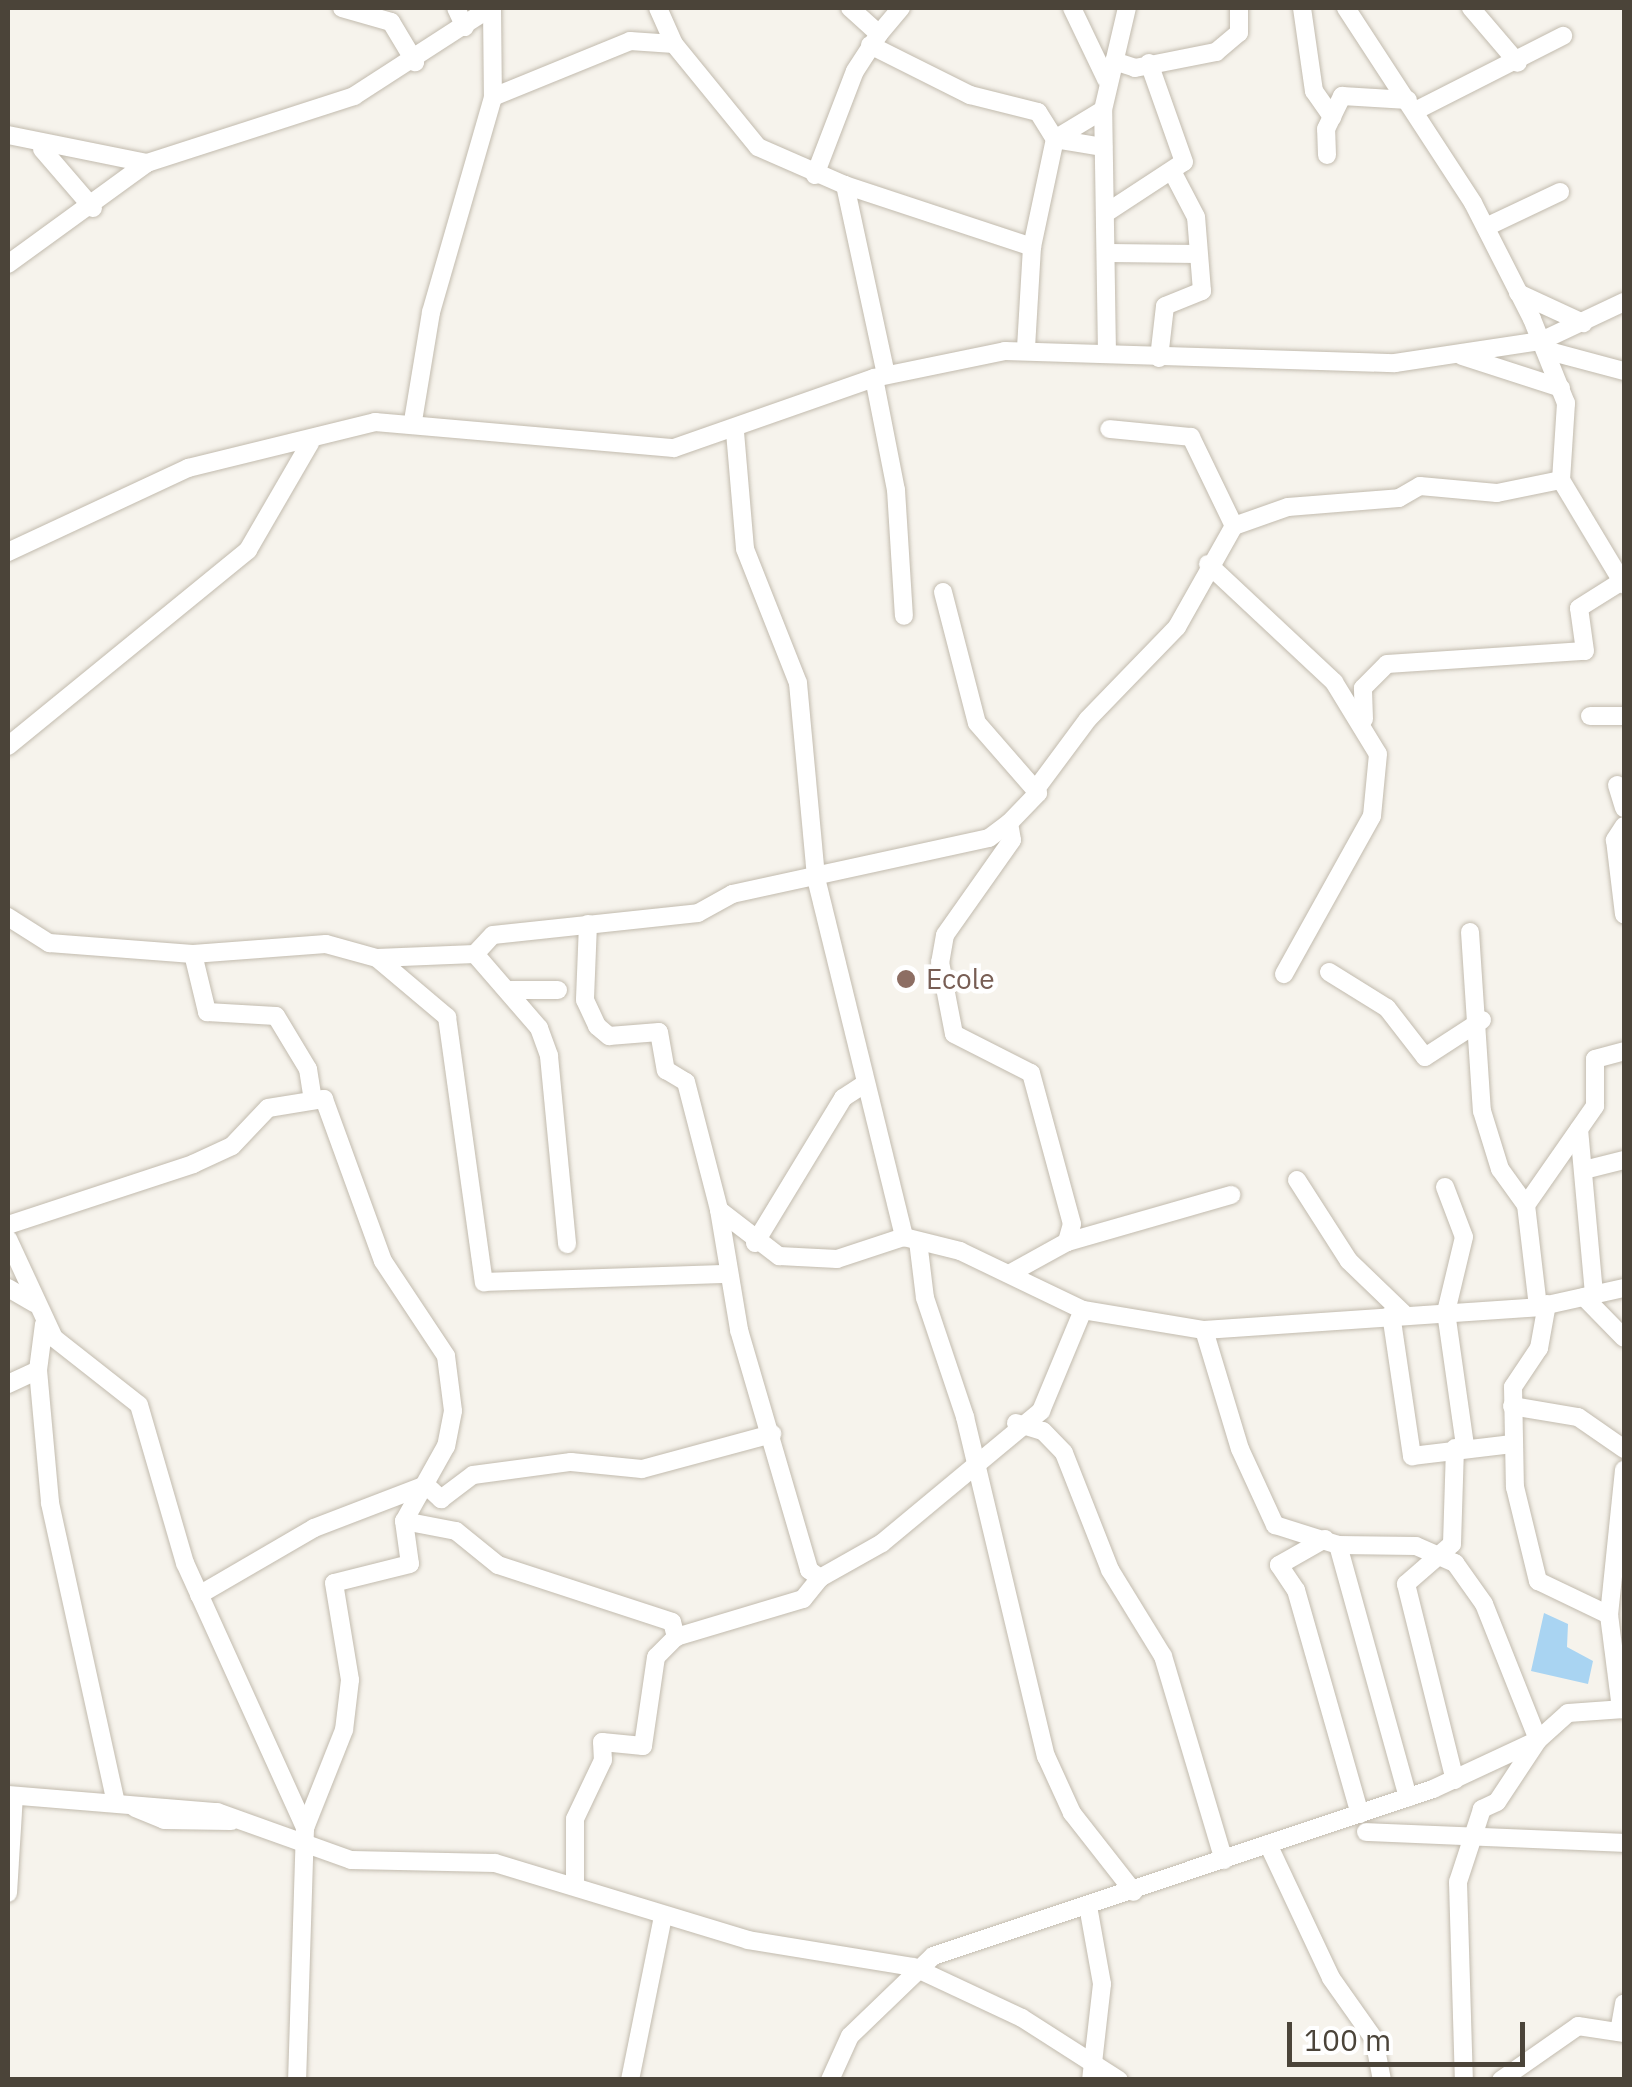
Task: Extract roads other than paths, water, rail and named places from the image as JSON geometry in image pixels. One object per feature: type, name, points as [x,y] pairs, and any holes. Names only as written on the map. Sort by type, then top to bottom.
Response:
[{"type":"street","points":[[342,8],[391,22],[415,62]]},
{"type":"street","points":[[456,8],[465,27]]},
{"type":"street","points":[[8,264],[93,208],[147,163],[354,96],[415,62],[491,8]]},
{"type":"street","points":[[413,421],[431,312],[494,96],[491,8]]},
{"type":"street","points":[[658,8],[674,44],[758,147],[814,175],[1032,247]]},
{"type":"street","points":[[850,8],[875,39],[970,95],[1038,112],[1055,139],[1032,247],[1026,348]]},
{"type":"street","points":[[814,175],[875,39],[900,8]]},
{"type":"street","points":[[1072,8],[1106,79]]},
{"type":"street","points":[[1107,354],[1109,253],[1103,110],[1106,79],[1127,8]]},
{"type":"street","points":[[1114,61],[1149,63],[1222,49],[1239,33],[1237,8],[1223,8]]},
{"type":"street","points":[[1302,8],[1314,91],[1332,117]]},
{"type":"street","points":[[1284,974],[1378,800],[1381,775],[1364,720],[1363,688],[1387,664],[1585,651],[1579,608],[1623,583],[1561,480],[1561,388],[1518,293],[1486,227],[1412,105],[1346,8]]},
{"type":"street","points":[[1471,8],[1518,63]]},
{"type":"street","points":[[1327,156],[1332,117],[1342,96],[1412,105],[1518,63],[1562,36]]},
{"type":"street","points":[[494,96],[630,41],[674,44]]},
{"type":"street","points":[[1106,213],[1172,172],[1185,158],[1149,63]]},
{"type":"street","points":[[1055,139],[1103,110]]},
{"type":"street","points":[[8,135],[42,148],[147,163]]},
{"type":"street","points":[[1055,139],[1103,147]]},
{"type":"street","points":[[42,148],[93,208]]},
{"type":"street","points":[[1159,358],[1165,306],[1202,291],[1191,202],[1172,172]]},
{"type":"street","points":[[844,185],[880,376],[896,490],[904,616]]},
{"type":"street","points":[[1486,227],[1560,192]]},
{"type":"street","points":[[1109,253],[1197,254]]},
{"type":"street","points":[[1518,293],[1582,324]]},
{"type":"street","points":[[8,552],[188,468],[413,421],[658,450],[735,432],[880,376],[1026,348],[1159,358],[1396,363],[1543,346],[1624,302]]},
{"type":"street","points":[[1543,346],[1624,372]]},
{"type":"street","points":[[1459,355],[1561,388]]},
{"type":"street","points":[[1108,428],[1190,437],[1234,526]]},
{"type":"street","points":[[735,432],[745,548],[798,683],[816,878],[924,1298],[975,1463],[1046,1756],[1072,1813],[1134,1892]]},
{"type":"street","points":[[8,746],[248,550],[310,443]]},
{"type":"street","points":[[12,927],[119,954],[193,954],[326,944],[377,958],[476,954],[493,935],[698,913],[732,894],[989,838],[1009,823],[1088,719],[1177,627],[1208,564],[1234,526],[1288,507],[1387,500],[1420,486],[1497,494],[1561,480]]},
{"type":"street","points":[[1208,564],[1364,720]]},
{"type":"street","points":[[943,592],[977,723],[1036,789]]},
{"type":"street","points":[[1590,716],[1624,716]]},
{"type":"street","points":[[1616,785],[1624,808]]},
{"type":"street","points":[[1009,823],[1006,852],[945,935],[944,1004],[968,1045],[1031,1073],[1072,1224],[1068,1242]]},
{"type":"street","points":[[1624,826],[1616,832],[1624,907]]},
{"type":"street","points":[[588,924],[590,1014],[609,1036],[659,1032],[666,1070],[686,1082],[719,1210],[729,1274],[772,1434],[809,1570],[820,1578]]},
{"type":"street","points":[[1470,932],[1482,1020],[1488,1136],[1526,1205],[1543,1306],[1512,1406],[1512,1444],[1538,1581],[1609,1614]]},
{"type":"street","points":[[193,954],[207,1012],[282,1022],[313,1100]]},
{"type":"street","points":[[476,954],[508,990],[549,1056],[567,1244]]},
{"type":"street","points":[[377,958],[447,1017],[484,1282],[729,1274]]},
{"type":"street","points":[[1329,972],[1387,1008],[1425,1058],[1482,1020]]},
{"type":"street","points":[[508,990],[558,990]]},
{"type":"street","points":[[1526,1205],[1595,1106],[1595,1059],[1624,1051]]},
{"type":"street","points":[[755,1243],[843,1098],[866,1083]]},
{"type":"street","points":[[8,1225],[193,1164],[232,1146],[268,1108],[313,1100],[331,1104],[384,1261],[446,1356],[454,1411],[426,1485],[404,1521],[410,1564],[334,1584],[350,1680],[344,1730],[305,1836],[297,2080]]},
{"type":"street","points":[[1579,1128],[1588,1169],[1589,1296],[1624,1338]]},
{"type":"street","points":[[1588,1169],[1624,1160]]},
{"type":"street","points":[[1298,1180],[1349,1260],[1397,1314],[1409,1451],[1512,1444]]},
{"type":"street","points":[[1445,1187],[1464,1237],[1446,1312],[1460,1447],[1456,1519],[1444,1554],[1406,1584],[1455,1780]]},
{"type":"street","points":[[1010,1274],[1068,1242],[1231,1196]]},
{"type":"street","points":[[719,1210],[755,1243],[816,1261],[911,1239],[1010,1274],[1082,1310],[1204,1330],[1543,1306],[1624,1288]]},
{"type":"street","points":[[8,1239],[44,1324],[138,1405],[199,1595],[305,1836]]},
{"type":"street","points":[[8,1288],[34,1303]]},
{"type":"street","points":[[575,1884],[575,1819],[603,1760],[602,1742],[643,1746],[656,1657],[676,1638],[803,1599],[820,1578],[882,1543],[1016,1423],[1045,1405],[1082,1310]]},
{"type":"street","points":[[44,1324],[38,1370],[50,1503],[118,1802]]},
{"type":"street","points":[[1204,1330],[1240,1449],[1275,1525],[1332,1542],[1444,1554],[1484,1604],[1538,1740]]},
{"type":"street","points":[[8,1384],[38,1370]]},
{"type":"street","points":[[1512,1406],[1578,1417],[1624,1448]]},
{"type":"street","points":[[1016,1423],[1043,1431],[1064,1453],[1110,1570],[1163,1656],[1224,1860]]},
{"type":"street","points":[[426,1485],[441,1499],[473,1475],[571,1462],[642,1469],[772,1434]]},
{"type":"street","points":[[1464,2080],[1458,1882],[1482,1809],[1498,1802],[1538,1740],[1568,1713],[1622,1709],[1609,1614],[1621,1566],[1624,1470]]},
{"type":"street","points":[[199,1595],[314,1528],[426,1485]]},
{"type":"street","points":[[404,1521],[456,1531],[498,1566],[658,1612],[676,1638]]},
{"type":"street","points":[[1332,1542],[1408,1798]]},
{"type":"street","points":[[1332,1542],[1279,1566],[1296,1590],[1363,1823]]},
{"type":"street","points":[[830,2080],[850,2036],[913,1967],[1268,1844],[1363,1823],[1408,1798],[1538,1740]]},
{"type":"street","points":[[8,1893],[11,1796],[118,1802],[241,1820],[305,1836],[351,1860],[494,1863],[575,1884],[662,1916],[913,1967],[1022,2018],[1093,2074],[1119,2080]]},
{"type":"street","points":[[1363,1823],[1473,1840],[1624,1843]]},
{"type":"street","points":[[1268,1844],[1332,1978],[1374,2039],[1382,2080]]},
{"type":"street","points":[[1088,1906],[1102,1984],[1093,2074]]},
{"type":"street","points":[[630,2080],[662,1916]]},
{"type":"street","points":[[1501,2080],[1578,2026],[1622,2033],[1624,2003]]},
{"type":"water","points":[[1544,1613],[1568,1624],[1567,1647],[1593,1661],[1588,1684],[1531,1671]]},
{"type":"place","name":"Ecole","points":[[906,979]]}]
